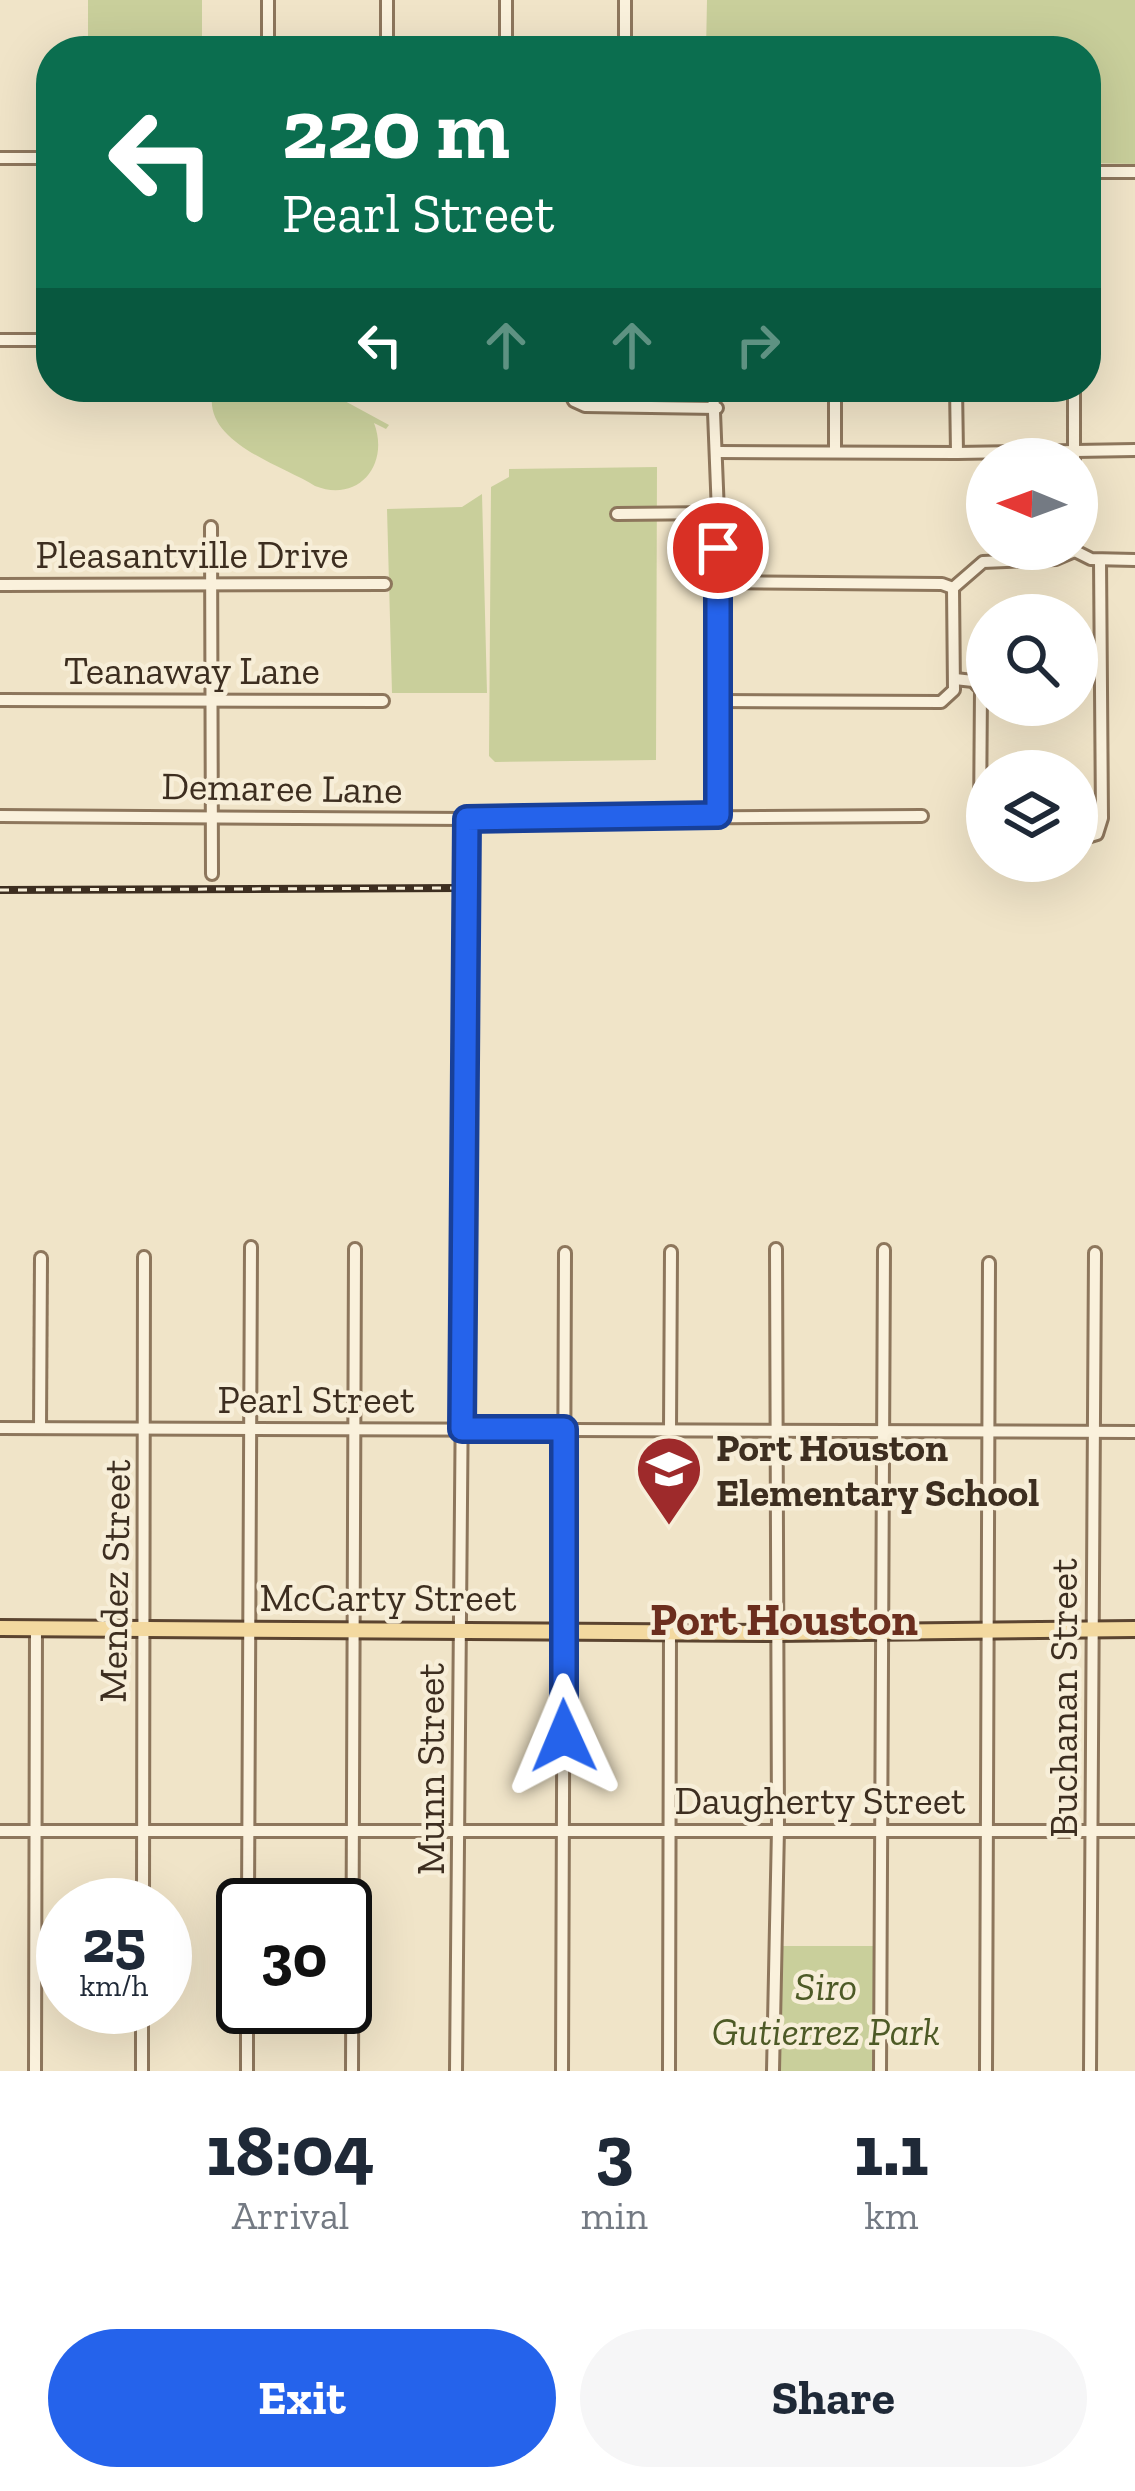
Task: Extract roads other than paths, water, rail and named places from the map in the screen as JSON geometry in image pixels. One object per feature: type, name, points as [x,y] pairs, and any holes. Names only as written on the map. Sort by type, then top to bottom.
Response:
[{"type":"main road","name":"McCarty Street","points":[[0,1628],[775,1633],[1135,1629]]},
{"type":"street","points":[[268,0],[268,36]]},
{"type":"street","points":[[387,0],[387,36]]},
{"type":"street","points":[[506,0],[506,36]]},
{"type":"street","points":[[625,0],[625,36]]},
{"type":"street","points":[[0,158],[36,158]]},
{"type":"street","points":[[1101,172],[1135,172]]},
{"type":"street","points":[[0,340],[36,340]]},
{"type":"street","points":[[580,402],[585,406],[717,409]]},
{"type":"street","points":[[716,402],[718,815]]},
{"type":"street","points":[[835,402],[835,452]]},
{"type":"street","points":[[956,402],[957,454]]},
{"type":"street","points":[[1074,402],[1074,438]]},
{"type":"street","points":[[1098,453],[1135,450]]},
{"type":"street","points":[[717,452],[966,454]]},
{"type":"street","points":[[617,514],[718,513]]},
{"type":"street","points":[[211,527],[212,874]]},
{"type":"street","points":[[1098,831],[1102,818],[1100,560],[1135,560]]},
{"type":"street","points":[[952,588],[973,570]]},
{"type":"street","points":[[718,583],[942,584],[952,588]]},
{"type":"street","name":"Pleasantville Drive","points":[[0,585],[385,584]]},
{"type":"street","points":[[718,701],[941,702],[952,694],[955,679],[952,588]]},
{"type":"street","points":[[955,679],[973,681],[981,689],[981,750]]},
{"type":"street","name":"Teanaway Lane","points":[[0,700],[383,701]]},
{"type":"street","name":"Demaree Lane","points":[[0,816],[922,816]]},
{"type":"street","name":"Munn Street","points":[[456,2071],[467,819]]},
{"type":"street","points":[[248,1878],[250,1247]]},
{"type":"street","points":[[352,2071],[355,1249]]},
{"type":"street","points":[[773,2071],[778,1829],[776,1249]]},
{"type":"street","points":[[880,2071],[884,1250]]},
{"type":"street","points":[[670,1430],[671,1252]]},
{"type":"street","points":[[562,2071],[565,1253]]},
{"type":"street","name":"Buchanan Street","points":[[1090,2071],[1095,1253]]},
{"type":"street","name":"Mendez Street","points":[[143,1878],[144,1257]]},
{"type":"street","points":[[40,1258],[40,1428]]},
{"type":"street","points":[[986,2071],[989,1263]]},
{"type":"street","name":"Pearl Street","points":[[0,1428],[1135,1432]]},
{"type":"street","points":[[35,2071],[36,1627]]},
{"type":"street","points":[[669,2071],[670,1631]]},
{"type":"street","name":"Daugherty Street","points":[[0,1831],[1135,1831]]},
{"type":"street","points":[[142,2034],[142,2071]]},
{"type":"street","points":[[247,2071],[248,2034]]},
{"type":"railway","points":[[0,890],[459,888]]},
{"type":"place","name":"Port Houston Elementary School","points":[[669,1528]]},
{"type":"district","name":"Port Houston","points":[[784,1619]]},
{"type":"park label","name":"Siro Gutierrez Park","points":[[826,2008]]}]
